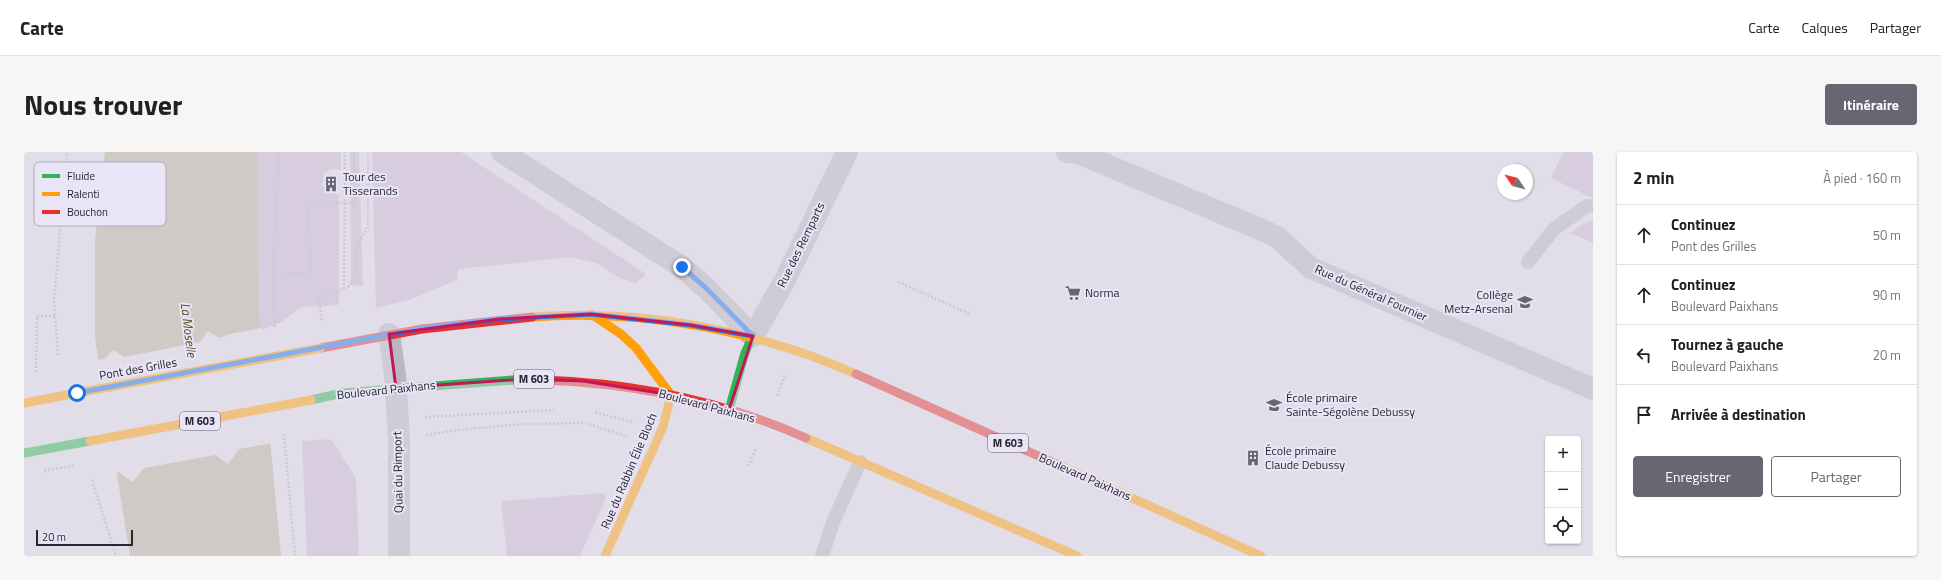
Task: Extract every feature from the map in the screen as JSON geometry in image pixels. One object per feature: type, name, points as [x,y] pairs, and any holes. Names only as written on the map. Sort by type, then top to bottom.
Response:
[{"type":"main road","name":"Boulevard Paixhans","points":[[321,348],[430,327],[499,319],[591,314],[691,325],[753,336],[795,348],[831,363],[1261,556]]},
{"type":"main road","points":[[591,314],[621,334],[636,348],[671,395]]},
{"type":"main road","points":[[729,410],[745,353],[753,336]]},
{"type":"main road","name":"Pont des Grilles","points":[[24,404],[321,348]]},
{"type":"main road","name":"Boulevard Paixhans","points":[[24,453],[342,393],[526,379],[591,382],[671,395],[729,410],[793,432],[1077,556]]},
{"type":"main road","name":"Rue du Rabbin Élie Bloch","points":[[605,556],[661,432],[671,395]]},
{"type":"street","name":"Boulevard Paixhans","points":[[502,152],[682,267],[706,288],[753,336]]},
{"type":"street","name":"Rue des Remparts","points":[[753,336],[785,280],[847,152]]},
{"type":"street","name":"Rue du Général Fournier","points":[[1067,152],[1078,153],[1277,237],[1312,268],[1593,389]]},
{"type":"street","name":"Quai du Rimport","points":[[389,334],[396,388],[399,556]]},
{"type":"lane","points":[[1528,262],[1554,229],[1587,206],[1593,206]]},
{"type":"lane","points":[[822,556],[833,522],[860,462]]},
{"type":"path","points":[[66,162],[67,152]]},
{"type":"path","points":[[279,152],[273,275],[311,272],[308,207],[332,202],[355,204],[354,152]]},
{"type":"path","points":[[344,290],[345,152]]},
{"type":"path","points":[[323,324],[320,299],[344,290],[354,281],[356,274],[357,244],[368,228],[368,152]]},
{"type":"path","points":[[58,355],[54,301],[61,226]]},
{"type":"path","points":[[898,282],[970,314]]},
{"type":"path","points":[[36,375],[37,316],[55,316]]},
{"type":"path","points":[[397,417],[440,417],[562,410]]},
{"type":"path","points":[[593,412],[661,432]]},
{"type":"path","points":[[422,436],[457,430],[524,424],[586,423],[632,438]]},
{"type":"path","points":[[92,480],[116,556]]},
{"type":"highlighted area","points":[[591,314],[691,325],[753,336],[729,410],[679,396],[583,381],[526,379],[396,388],[389,334],[499,319]]},
{"type":"shaded area","points":[[258,152],[341,152],[341,170],[333,169],[325,172],[323,177],[324,188],[339,195],[339,305],[301,307],[280,323],[260,331],[257,190]]},
{"type":"shaded area","points":[[350,152],[359,152],[363,286],[351,285]]},
{"type":"shaded area","points":[[372,152],[461,152],[646,274],[635,284],[616,276],[599,264],[570,257],[458,269],[457,280],[409,300],[376,308]]},
{"type":"shaded area","points":[[1563,152],[1593,152],[1593,197],[1590,197],[1551,178]]},
{"type":"shaded area","points":[[1593,220],[1593,243],[1570,233],[1581,225]]},
{"type":"shaded area","points":[[331,439],[356,478],[359,556],[307,556],[302,441]]},
{"type":"shaded area","points":[[603,493],[606,498],[580,556],[507,556],[501,501]]},
{"type":"water","name":"La Moselle","points":[[105,152],[258,152],[257,190],[260,331],[281,556],[130,556],[95,338],[95,240],[97,226],[166,226],[166,162],[104,162]]},
{"type":"pier","points":[[262,328],[273,443],[239,449],[228,464],[215,455],[144,468],[133,482],[119,472],[115,473],[96,360],[105,359],[113,350],[124,357],[200,342],[208,331],[219,338],[230,334]]},
{"type":"traffic: fast","points":[[729,410],[745,353],[753,336]]},
{"type":"traffic: fast","points":[[311,400],[342,393],[526,379],[542,380]]},
{"type":"traffic: fast","points":[[24,453],[90,441]]},
{"type":"traffic: slow","points":[[591,314],[621,334],[636,348],[671,395],[663,427],[605,556]]},
{"type":"traffic: slow","points":[[532,317],[573,315],[615,316],[697,326],[738,334],[778,345],[817,358],[856,374]]},
{"type":"traffic: slow","points":[[77,393],[321,348]]},
{"type":"traffic: slow","points":[[24,403],[77,393]]},
{"type":"traffic: slow","points":[[90,441],[311,400]]},
{"type":"traffic: slow","points":[[806,438],[1077,556]]},
{"type":"traffic: slow","points":[[1063,467],[1261,556]]},
{"type":"traffic: jam","points":[[321,348],[422,329],[532,317]]},
{"type":"traffic: jam","points":[[856,374],[1063,467]]},
{"type":"traffic: jam","points":[[542,380],[610,385],[677,396],[743,414],[806,438]]},
{"type":"place","name":"Tour des Tisserands","points":[[331,184]]},
{"type":"place","name":"Norma","points":[[1073,293]]},
{"type":"place","name":"Collège Metz-Arsenal","points":[[1525,302]]},
{"type":"place","name":"École primaire Sainte-Ségolène Debussy","points":[[1274,405]]},
{"type":"place","name":"École primaire Claude Debussy","points":[[1253,458]]},
{"type":"route","points":[[77,393],[430,327],[499,319],[567,314],[591,314],[691,325],[753,336],[706,288],[682,267]]}]
